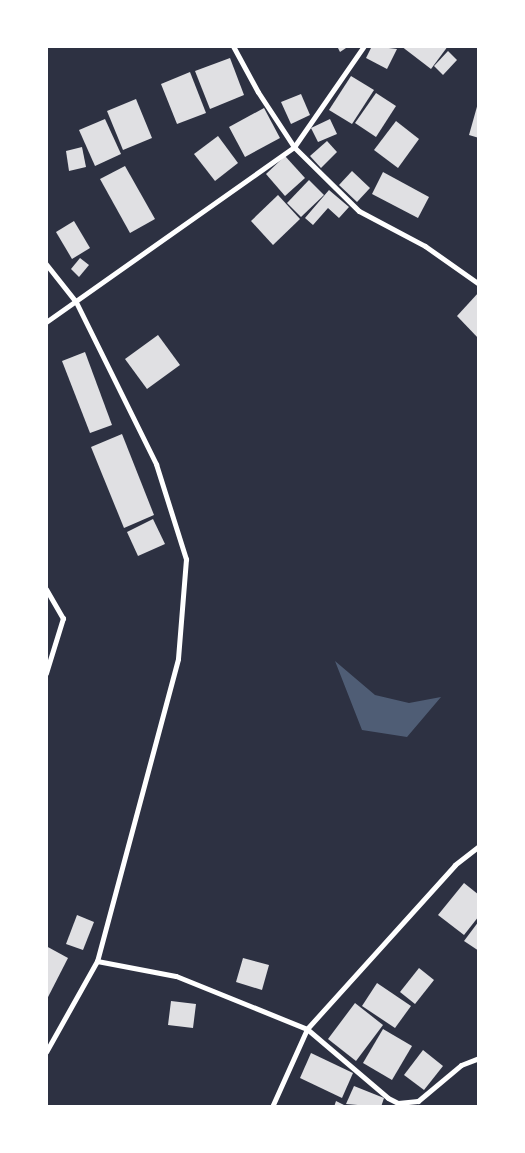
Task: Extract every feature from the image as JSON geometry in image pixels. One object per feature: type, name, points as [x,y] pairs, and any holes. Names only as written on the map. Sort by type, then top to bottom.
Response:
[{"type":"street","points":[[233,46],[258,92],[294,146],[359,211],[425,246],[479,284]]},
{"type":"street","points":[[46,322],[294,146],[364,46]]},
{"type":"street","points":[[46,264],[76,302],[156,464],[186,559],[178,659],[97,960],[46,1052]]},
{"type":"street","points":[[46,589],[63,618],[46,673]]},
{"type":"street","points":[[272,1107],[308,1029],[455,865],[479,846]]},
{"type":"street","points":[[97,960],[176,976],[308,1029],[388,1098],[402,1103],[418,1101],[461,1065],[479,1058]]},
{"type":"water","points":[[335,661],[375,695],[409,703],[441,697],[407,737],[362,730]]},
{"type":"building","points":[[337,46],[349,46],[340,52]]},
{"type":"building","points":[[372,46],[397,49],[387,69],[366,58]]},
{"type":"building","points":[[401,46],[448,46],[431,69]]},
{"type":"building","points":[[448,51],[457,60],[443,75],[434,66]]},
{"type":"building","points":[[230,58],[244,95],[210,109],[195,71]]},
{"type":"building","points":[[190,72],[206,113],[177,124],[161,84]]},
{"type":"building","points":[[351,76],[374,90],[352,124],[329,110]]},
{"type":"building","points":[[376,93],[396,106],[376,137],[355,123]]},
{"type":"building","points":[[301,94],[310,115],[291,124],[281,102]]},
{"type":"building","points":[[136,99],[152,138],[123,150],[107,111]]},
{"type":"building","points":[[479,103],[479,138],[469,135]]},
{"type":"building","points":[[264,108],[280,138],[245,157],[229,127]]},
{"type":"building","points":[[105,119],[121,154],[95,166],[79,130]]},
{"type":"building","points":[[330,119],[337,134],[318,142],[311,128]]},
{"type":"building","points":[[396,121],[419,139],[398,168],[374,150]]},
{"type":"building","points":[[218,136],[238,163],[215,181],[194,154]]},
{"type":"building","points":[[327,141],[337,152],[321,168],[310,156]]},
{"type":"building","points":[[82,147],[86,167],[69,171],[66,151]]},
{"type":"building","points":[[285,156],[305,178],[285,196],[266,174]]},
{"type":"building","points":[[125,166],[155,219],[130,233],[100,179]]},
{"type":"building","points":[[352,171],[370,188],[357,202],[339,185]]},
{"type":"building","points":[[383,172],[429,197],[418,218],[372,194]]},
{"type":"building","points":[[309,180],[324,195],[301,217],[287,203]]},
{"type":"building","points":[[329,190],[349,207],[339,218],[328,208],[313,225],[305,218]]},
{"type":"building","points":[[278,195],[300,219],[273,245],[251,221]]},
{"type":"building","points":[[74,221],[90,248],[72,259],[56,232]]},
{"type":"building","points":[[80,258],[89,265],[79,277],[71,269]]},
{"type":"building","points":[[479,292],[479,339],[457,316]]},
{"type":"building","points":[[158,335],[180,365],[147,389],[125,359]]},
{"type":"building","points":[[85,352],[112,425],[90,433],[62,361]]},
{"type":"building","points":[[122,434],[154,515],[124,528],[91,447]]},
{"type":"building","points":[[153,519],[165,544],[138,556],[127,532]]},
{"type":"building","points":[[464,883],[479,895],[479,916],[464,935],[438,915]]},
{"type":"building","points":[[77,915],[94,922],[83,950],[66,944]]},
{"type":"building","points":[[479,921],[479,951],[464,941]]},
{"type":"building","points":[[46,946],[68,958],[46,1001]]},
{"type":"building","points":[[243,958],[269,965],[262,990],[236,982]]},
{"type":"building","points":[[419,968],[434,980],[415,1004],[400,992]]},
{"type":"building","points":[[377,983],[411,1006],[395,1028],[362,1006]]},
{"type":"building","points":[[171,1001],[196,1004],[193,1028],[168,1025]]},
{"type":"building","points":[[355,1003],[383,1025],[356,1061],[328,1039]]},
{"type":"building","points":[[383,1029],[412,1046],[392,1080],[363,1063]]},
{"type":"building","points":[[423,1050],[443,1066],[424,1090],[404,1075]]},
{"type":"building","points":[[311,1053],[353,1073],[342,1098],[300,1078]]},
{"type":"building","points":[[354,1086],[384,1098],[381,1107],[346,1104]]},
{"type":"building","points":[[336,1101],[348,1107],[334,1107]]}]
